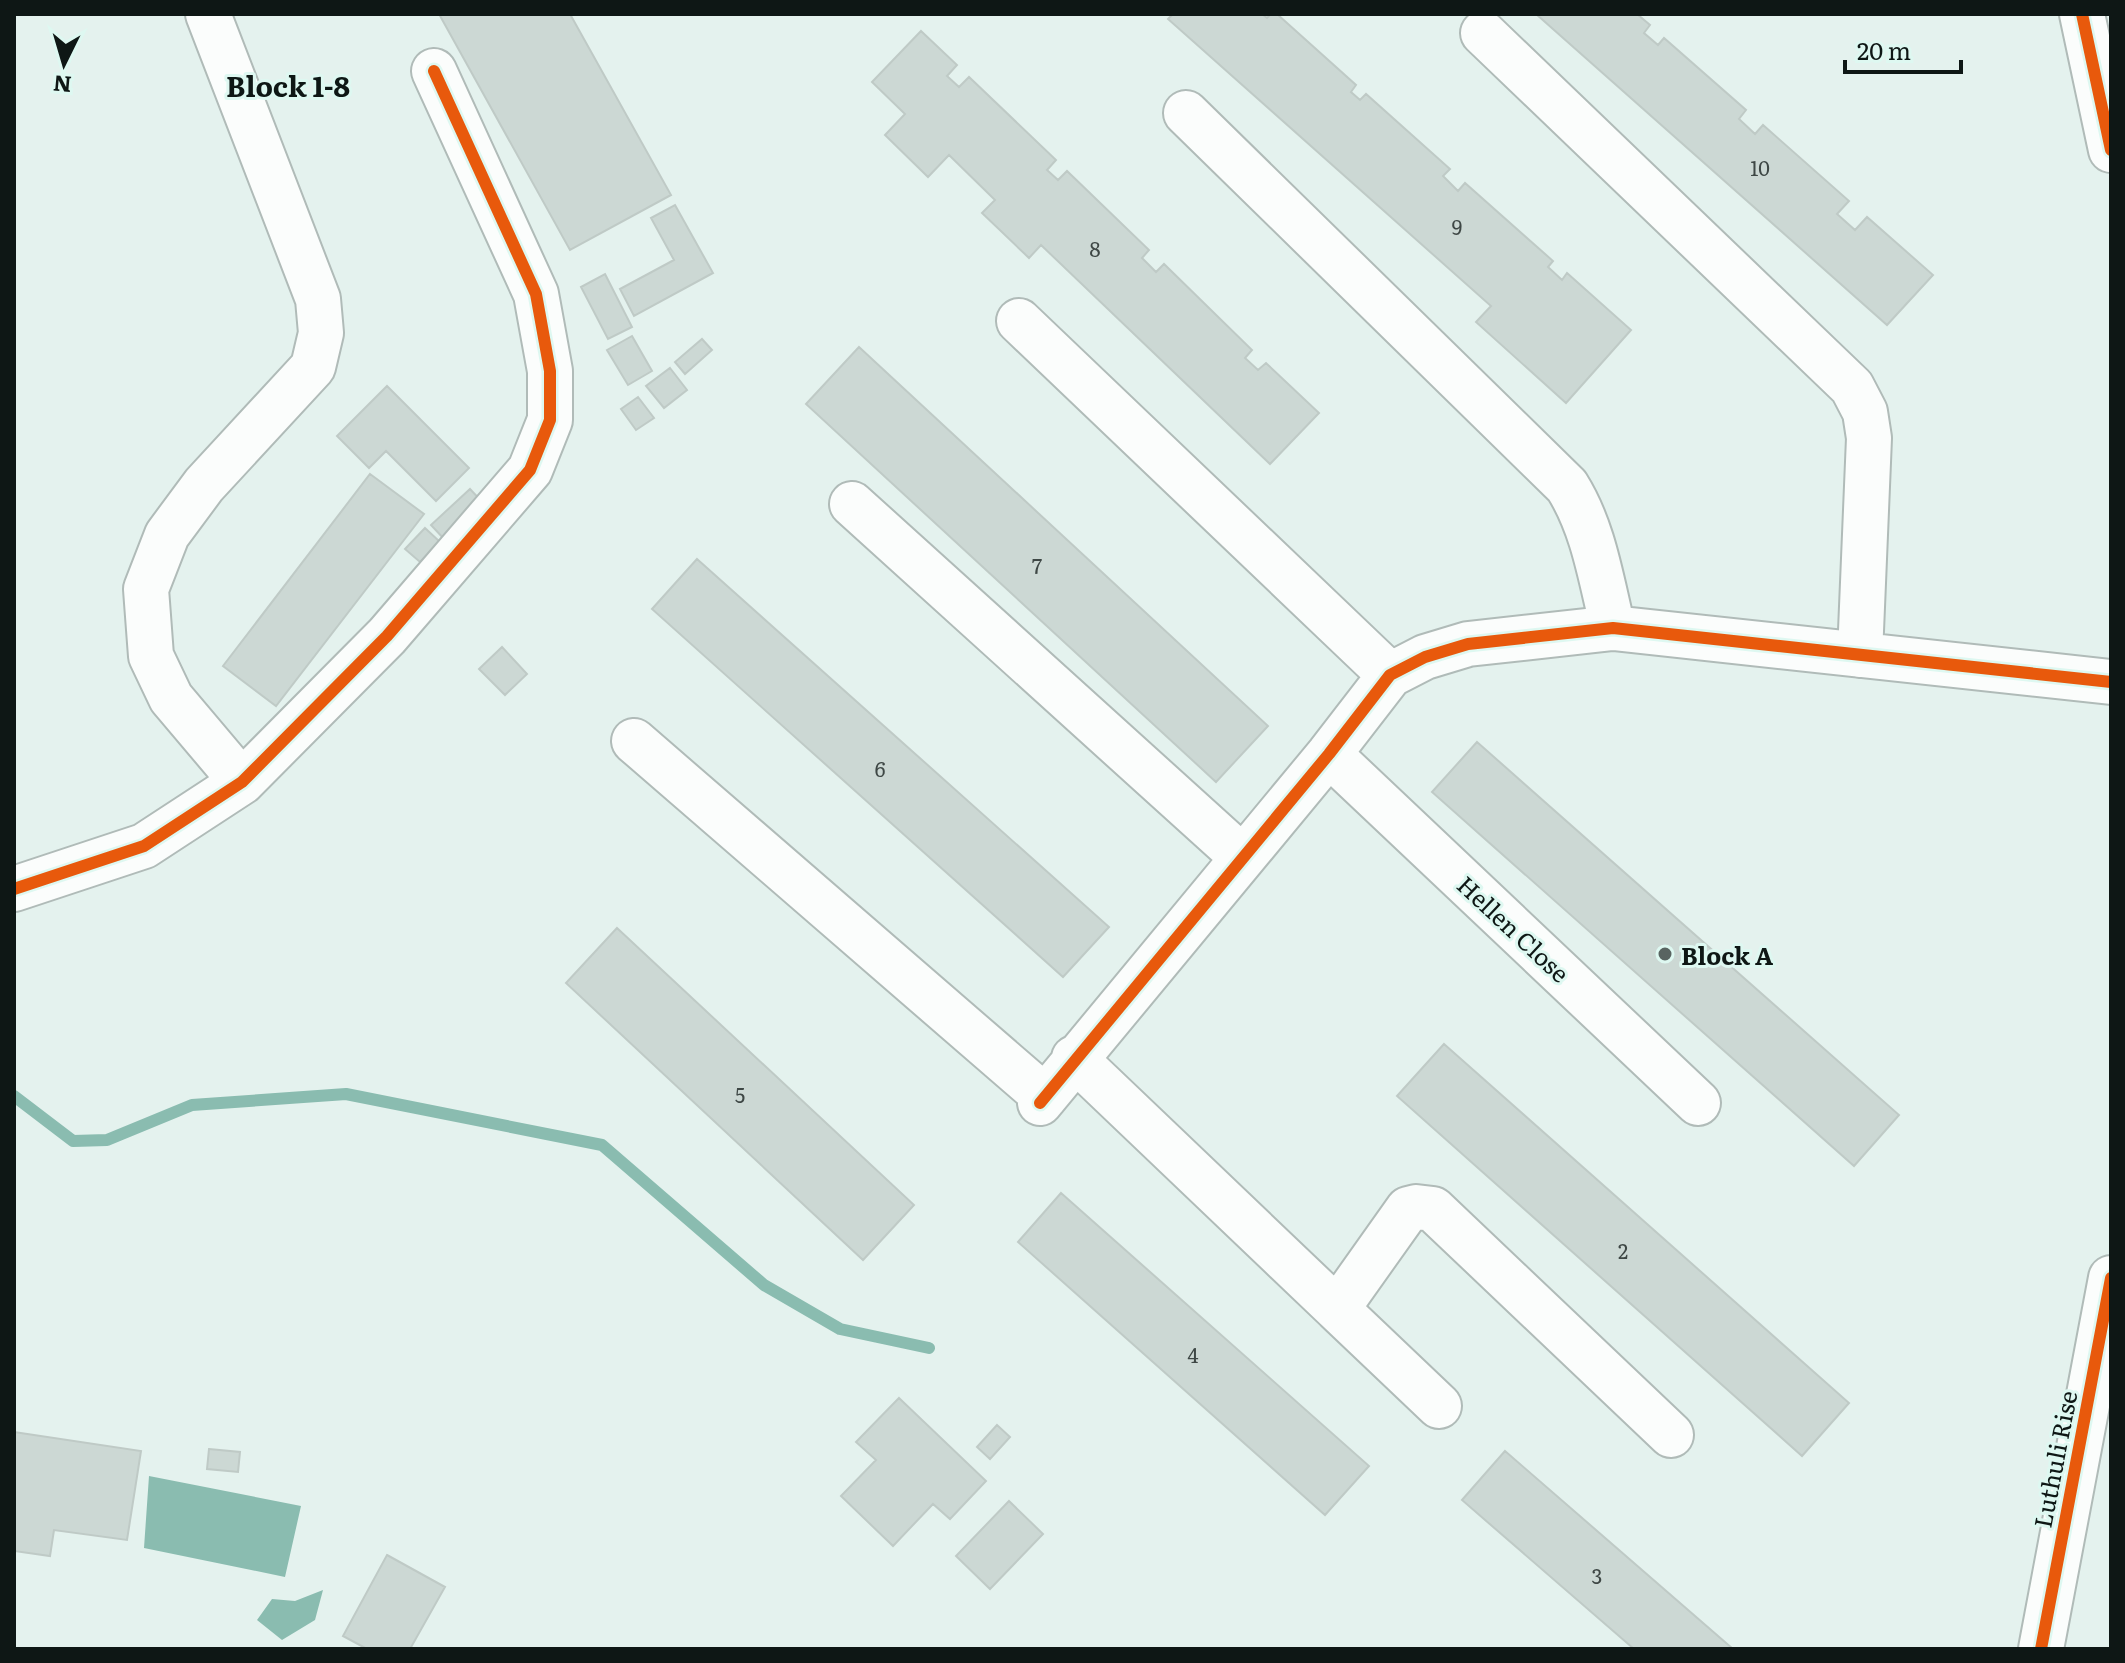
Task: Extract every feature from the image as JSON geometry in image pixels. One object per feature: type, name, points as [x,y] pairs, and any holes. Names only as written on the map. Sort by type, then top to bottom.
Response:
[{"type":"street","points":[[208,14],[318,299],[321,333],[313,367],[204,485],[167,535],[146,589],[151,656],[171,698],[242,782]]},
{"type":"street","points":[[2082,14],[2111,150]]},
{"type":"street","points":[[1483,33],[1852,387],[1865,412],[1869,438],[1860,655]]},
{"type":"street","points":[[14,889],[144,846],[242,782],[387,636],[530,470],[550,420],[550,371],[536,294],[434,71]]},
{"type":"street","points":[[1186,113],[1567,486],[1589,530],[1613,628]]},
{"type":"street","points":[[1019,321],[1390,675]]},
{"type":"street","points":[[852,504],[1241,856]]},
{"type":"street","points":[[634,741],[1042,1100],[1241,856],[1329,754],[1390,675],[1425,657],[1468,644],[1613,628],[2111,682]]},
{"type":"street","name":"Hellen Close","points":[[1329,754],[1698,1103]]},
{"type":"street","points":[[1074,1058],[1439,1406]]},
{"type":"street","points":[[1337,1309],[1408,1209],[1433,1209],[1671,1435]]},
{"type":"street","name":"Luthuli Rise","points":[[2041,1649],[2111,1278]]},
{"type":"shaded area","points":[[149,1476],[301,1506],[285,1577],[144,1548]]},
{"type":"shaded area","points":[[323,1590],[315,1620],[282,1640],[257,1620],[272,1599],[295,1601]]},
{"type":"building","points":[[439,14],[570,14],[671,195],[570,250]]},
{"type":"building","points":[[1173,14],[1262,14],[1267,18],[1277,14],[1356,85],[1351,92],[1360,100],[1366,94],[1450,169],[1443,176],[1458,191],[1465,183],[1553,261],[1548,267],[1562,280],[1567,273],[1631,330],[1566,403],[1476,322],[1491,306],[1168,19]]},
{"type":"building","points":[[1536,14],[1637,14],[1650,25],[1644,33],[1658,45],[1664,38],[1746,110],[1739,119],[1755,134],[1763,125],[1849,201],[1837,214],[1855,230],[1867,217],[1933,275],[1887,325]]},
{"type":"building","points":[[921,31],[957,65],[947,76],[959,87],[969,77],[1056,160],[1047,170],[1058,180],[1067,171],[1149,250],[1142,258],[1156,272],[1164,264],[1252,350],[1245,358],[1258,370],[1266,363],[1319,413],[1270,464],[1041,245],[1029,258],[982,213],[995,200],[949,155],[928,177],[885,135],[905,114],[872,82]]},
{"type":"building","points":[[675,205],[713,273],[634,316],[620,289],[674,260],[651,218]]},
{"type":"building","points":[[605,274],[632,327],[608,339],[581,287]]},
{"type":"building","points":[[632,336],[652,371],[628,385],[607,350]]},
{"type":"building","points":[[702,339],[712,350],[685,374],[675,362]]},
{"type":"building","points":[[859,347],[1268,726],[1216,782],[806,404]]},
{"type":"building","points":[[670,368],[687,390],[664,408],[646,386]]},
{"type":"building","points":[[387,386],[469,468],[436,501],[386,451],[369,468],[337,436]]},
{"type":"building","points":[[638,397],[654,418],[636,430],[621,409]]},
{"type":"building","points":[[370,474],[424,514],[276,706],[223,666]]},
{"type":"building","points":[[470,489],[485,505],[446,541],[431,525]]},
{"type":"building","points":[[425,528],[440,542],[420,562],[405,549]]},
{"type":"building","points":[[697,559],[1109,927],[1063,977],[652,609]]},
{"type":"building","points":[[502,647],[527,674],[505,695],[479,669]]},
{"type":"building","name":"Block A","points":[[1477,742],[1899,1115],[1854,1166],[1432,792]]},
{"type":"building","points":[[617,928],[914,1205],[863,1260],[566,983]]},
{"type":"building","points":[[1444,1044],[1849,1403],[1802,1456],[1397,1096]]},
{"type":"building","points":[[1061,1193],[1369,1466],[1325,1515],[1018,1242]]},
{"type":"building","points":[[899,1398],[986,1481],[950,1519],[933,1504],[893,1546],[841,1496],[876,1460],[856,1442]]},
{"type":"building","points":[[997,1425],[1010,1437],[990,1459],[977,1447]]},
{"type":"building","points":[[14,1432],[141,1451],[127,1540],[54,1530],[50,1556],[14,1551]]},
{"type":"building","points":[[209,1449],[240,1452],[238,1472],[207,1469]]},
{"type":"building","points":[[1505,1451],[1733,1649],[1634,1649],[1462,1500]]},
{"type":"building","points":[[1009,1501],[1043,1534],[990,1589],[956,1556]]},
{"type":"building","points":[[387,1555],[445,1587],[410,1649],[367,1649],[343,1636]]},
{"type":"waterway","points":[[14,1096],[73,1141],[107,1140],[192,1105],[346,1094],[602,1145],[764,1285],[840,1329],[929,1348]]},
{"type":"cycle path","points":[[2082,14],[2111,150]]},
{"type":"cycle path","points":[[14,889],[144,846],[242,782],[387,636],[530,470],[550,420],[550,371],[536,294],[434,71]]},
{"type":"cycle path","points":[[1040,1103],[1329,754],[1390,675],[1425,657],[1468,644],[1613,628],[2111,682]]},
{"type":"cycle path","points":[[2041,1649],[2111,1278]]},
{"type":"place","name":"Block A","points":[[1665,954]]},
{"type":"district","name":"Block 1-8","points":[[288,85]]}]
